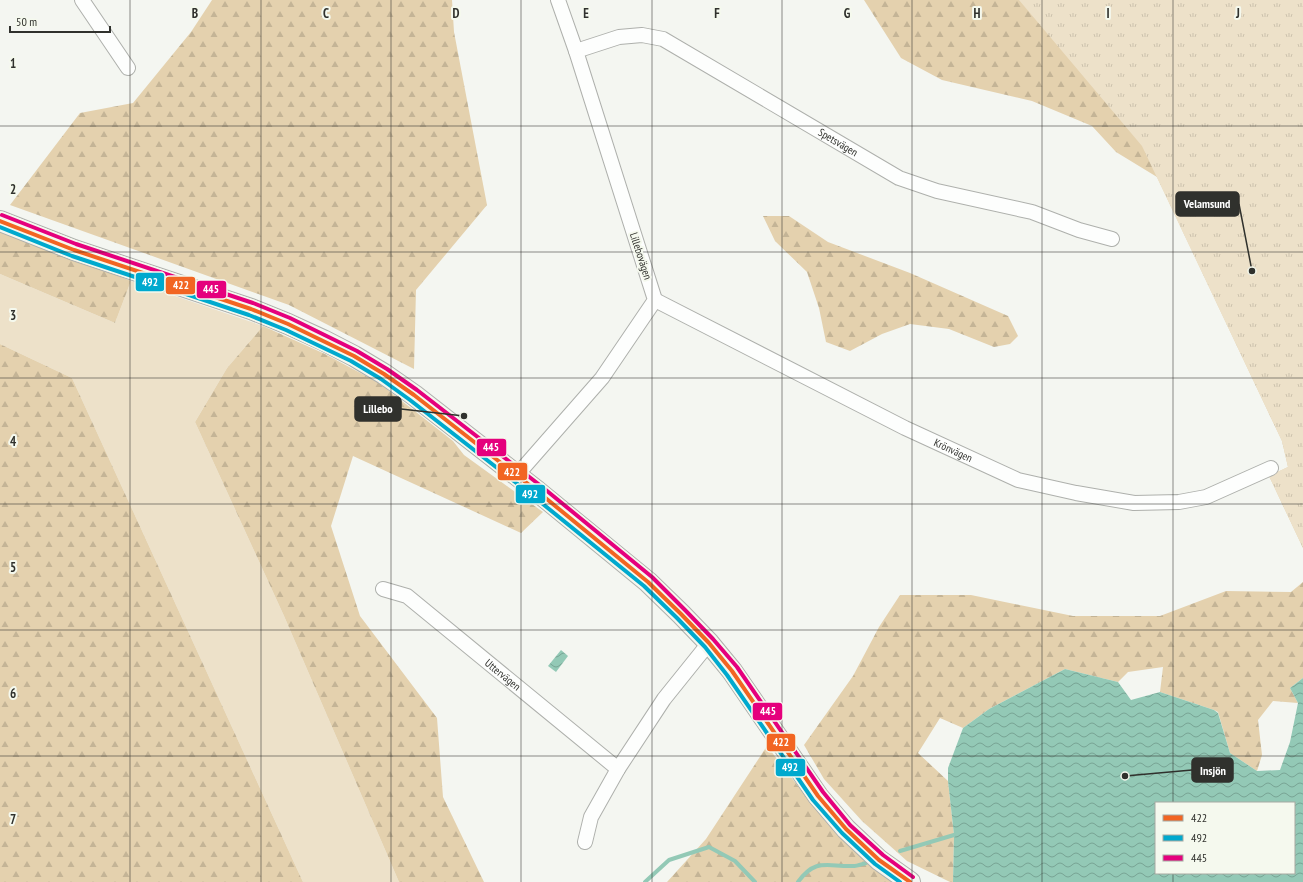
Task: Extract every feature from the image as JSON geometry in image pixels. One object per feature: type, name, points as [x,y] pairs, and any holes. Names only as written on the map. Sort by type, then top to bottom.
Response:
[{"type":"main road","points":[[0,221],[74,250],[250,309],[323,340],[354,356],[414,394],[517,475],[648,582],[682,614],[732,671],[792,756],[818,796],[846,829],[879,860],[910,882]]},
{"type":"street","points":[[82,0],[128,68]]},
{"type":"street","points":[[87,0],[92,0]]},
{"type":"street","name":"Lillebovägen","points":[[558,0],[576,51],[655,300]]},
{"type":"street","name":"Spetsvägen","points":[[576,51],[619,37],[642,35],[663,39],[899,178],[937,191],[1032,212],[1079,230],[1112,239]]},
{"type":"street","points":[[517,475],[602,378],[655,300]]},
{"type":"street","name":"Krönvägen","points":[[655,300],[906,428],[1018,480],[1076,493],[1134,503],[1179,502],[1206,497],[1271,468]]},
{"type":"street","name":"Uttervägen","points":[[383,589],[407,596],[618,769]]},
{"type":"street","points":[[585,842],[591,817],[618,769],[664,699],[709,643]]},
{"type":"green space","points":[[212,0],[452,0],[454,32],[487,205],[416,290],[414,369],[289,305],[10,205],[80,113],[133,103],[191,32]]},
{"type":"green space","points":[[864,0],[1303,0],[1303,548],[1269,476],[1288,467],[1282,441],[1157,177],[1116,152],[1092,126],[1032,101],[942,80],[901,58]]},
{"type":"green space","points":[[1019,0],[1303,0],[1303,548],[1269,476],[1288,467],[1282,441],[1142,146]]},
{"type":"green space","points":[[763,216],[789,216],[828,242],[910,273],[1008,316],[1018,336],[1010,344],[994,347],[949,329],[910,324],[882,334],[850,351],[826,342],[819,308],[807,272],[775,241]]},
{"type":"green space","points":[[0,229],[131,281],[115,323],[0,274]]},
{"type":"green space","points":[[0,274],[115,323],[131,281],[263,326],[227,368],[195,422],[284,616],[399,882],[303,882],[72,378],[0,344]]},
{"type":"green space","points":[[263,326],[325,354],[379,383],[453,441],[464,455],[543,512],[521,533],[353,456],[331,526],[360,616],[437,718],[443,797],[484,882],[399,882],[284,616],[195,422],[227,368]]},
{"type":"green space","points":[[0,344],[72,378],[303,882],[0,882]]},
{"type":"green space","points":[[1303,582],[1303,678],[1290,688],[1298,703],[1273,701],[1258,720],[1262,755],[1257,771],[1230,753],[1218,712],[1160,692],[1163,667],[1128,672],[1118,682],[1065,669],[989,709],[963,728],[940,718],[918,753],[948,781],[954,835],[953,882],[950,882],[907,861],[862,821],[824,779],[804,745],[853,676],[879,627],[900,595],[971,595],[1073,616],[1160,616],[1226,591],[1291,592]]},
{"type":"green space","points":[[767,746],[839,837],[873,866],[895,882],[667,882],[706,839]]},
{"type":"water","points":[[561,650],[568,656],[556,672],[548,666]]},
{"type":"water","points":[[1065,669],[1118,682],[1131,700],[1160,692],[1214,710],[1218,713],[1230,753],[1257,771],[1280,770],[1290,742],[1298,703],[1290,688],[1303,678],[1303,882],[953,882],[954,835],[948,768],[963,728],[989,709]]},
{"type":"waterway","points":[[900,851],[954,835]]},
{"type":"waterway","points":[[645,882],[669,860],[709,847],[735,861],[755,882]]},
{"type":"waterway","points":[[798,882],[805,874],[817,866],[855,866],[866,863]]},
{"type":"transit line","name":"445","points":[[2,215],[76,244],[253,303],[290,318],[357,351],[387,369],[417,390],[541,486],[652,577],[713,639],[737,667],[823,792],[850,825],[883,855],[913,877]]},
{"type":"transit line","name":"422","points":[[0,221],[74,250],[251,309],[288,324],[354,356],[384,374],[414,395],[537,491],[648,582],[681,614],[709,643],[732,671],[818,796],[846,829],[879,860],[910,882]]},
{"type":"transit line","name":"492","points":[[0,227],[72,256],[249,315],[286,330],[351,361],[381,379],[410,400],[533,496],[644,586],[677,618],[705,647],[727,675],[813,800],[842,833],[875,864],[900,882]]},
{"type":"place","name":"Velamsund","points":[[1252,271]]},
{"type":"place","name":"Lillebo","points":[[464,416]]},
{"type":"place","name":"Insjön","points":[[1125,776]]}]
